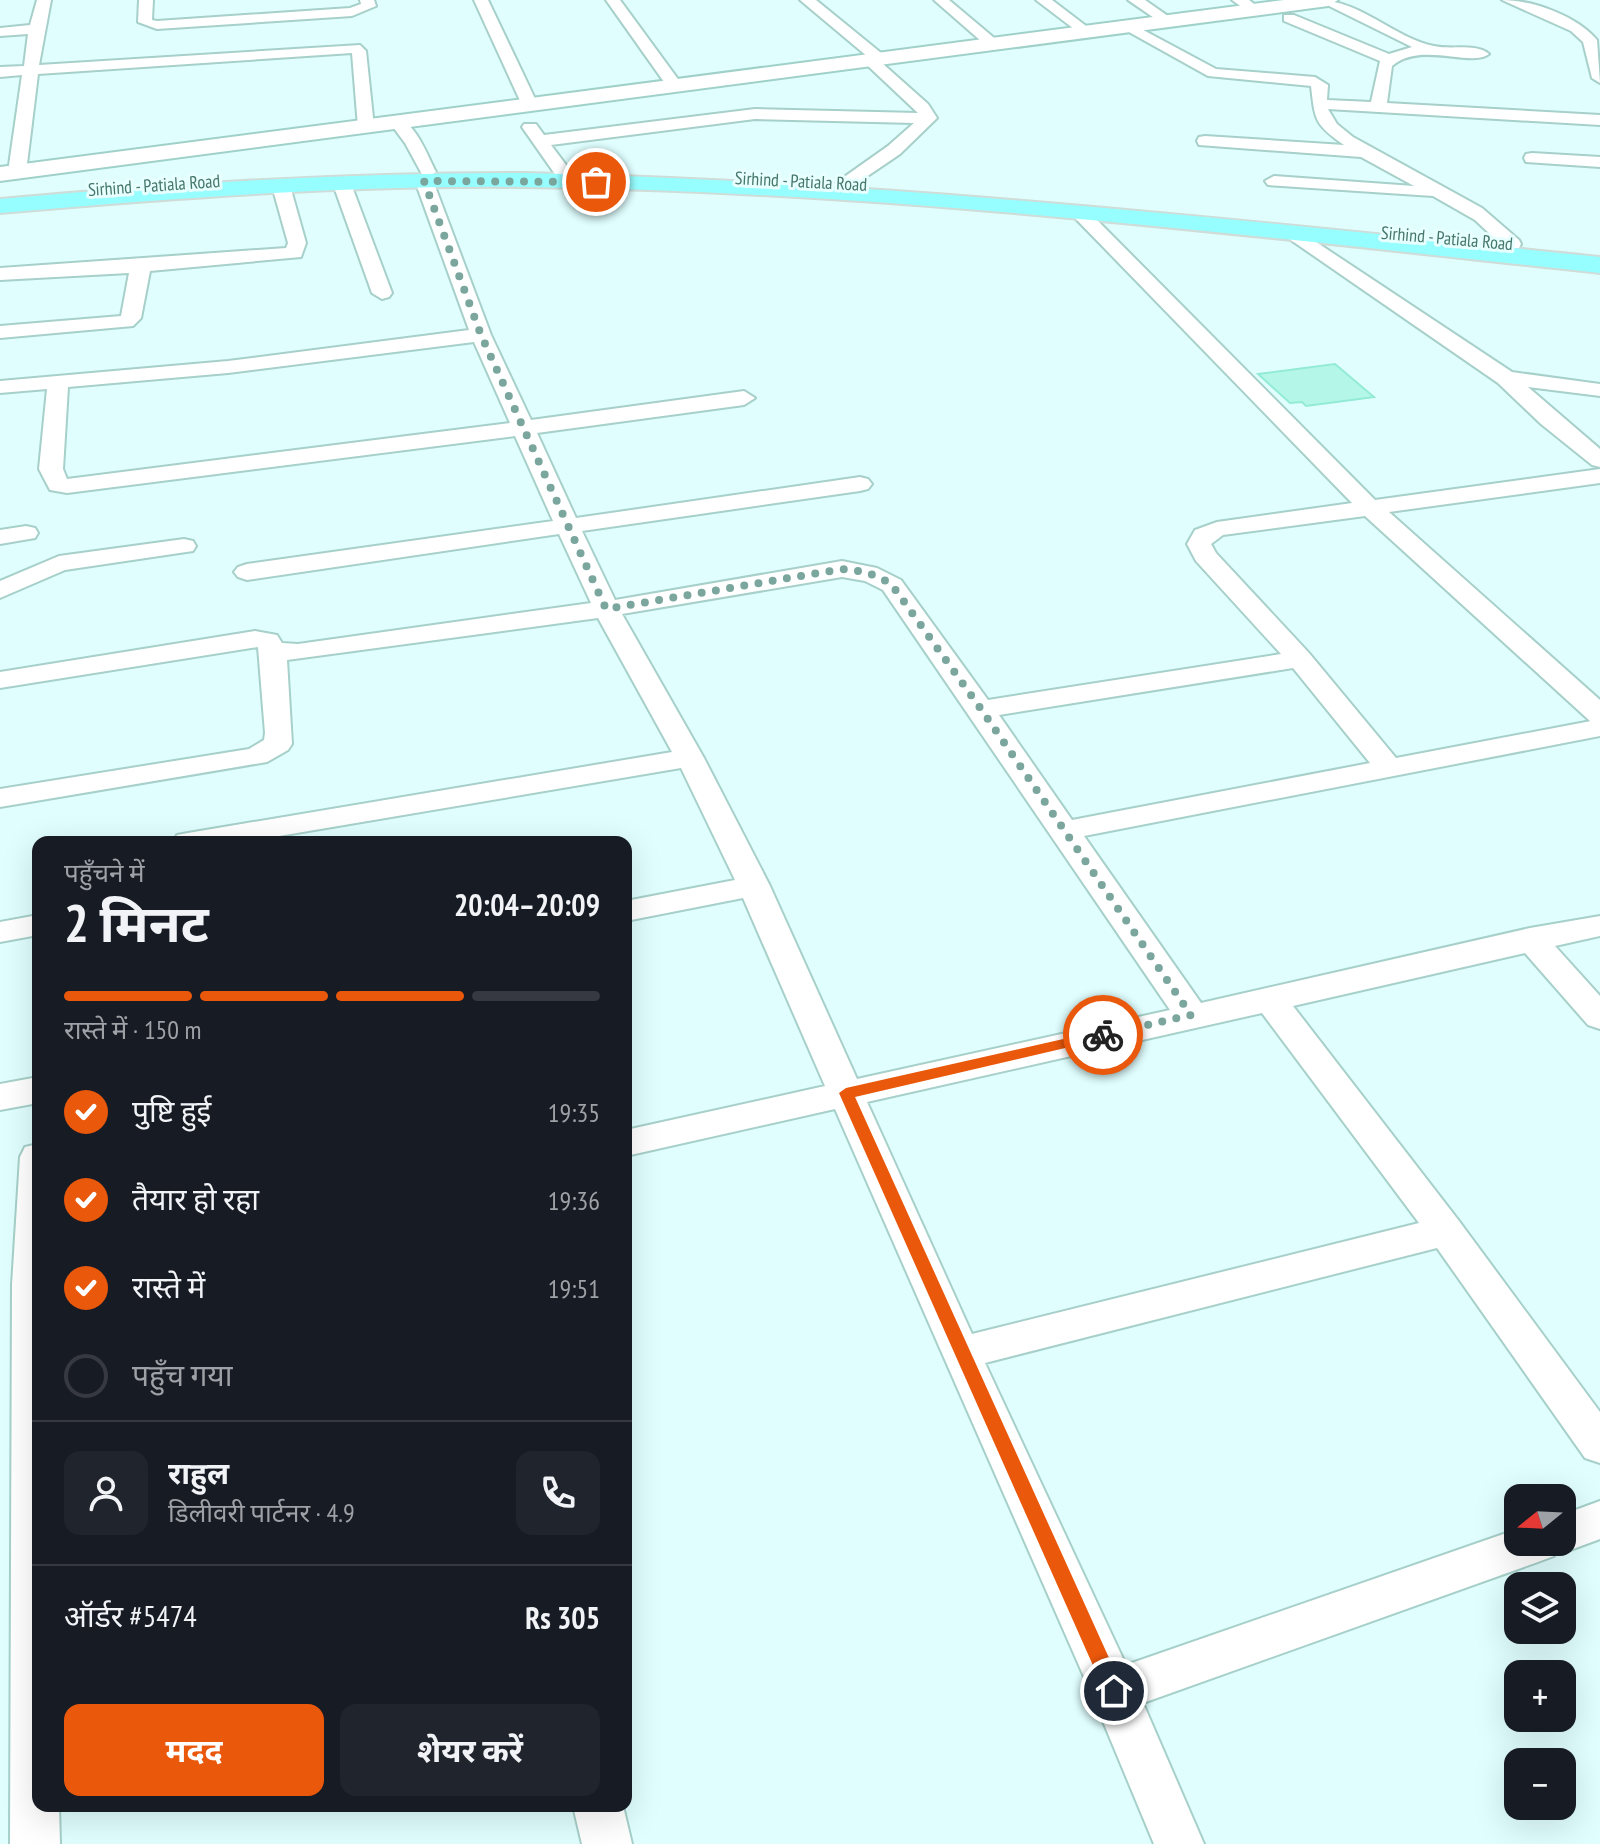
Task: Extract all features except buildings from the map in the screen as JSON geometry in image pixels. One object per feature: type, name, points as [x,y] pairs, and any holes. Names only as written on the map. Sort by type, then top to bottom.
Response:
[{"type":"main road","name":"Sirhind - Patiala Road","points":[[0,197],[217,180],[563,173],[838,187],[1600,253]]},
{"type":"main road","points":[[0,206],[426,177],[838,187],[1600,265]]},
{"type":"street","points":[[44,0],[8,173],[1127,27],[1247,5],[1326,0],[1431,51]]},
{"type":"street","points":[[146,0],[145,22],[157,25],[352,12],[369,6],[367,0]]},
{"type":"street","points":[[481,0],[523,106],[540,141],[563,173]]},
{"type":"street","points":[[613,0],[675,86]]},
{"type":"street","points":[[807,0],[876,60],[929,118]]},
{"type":"street","points":[[941,0],[994,45]]},
{"type":"street","points":[[1043,0],[1087,32]]},
{"type":"street","points":[[1135,0],[1168,21]]},
{"type":"street","points":[[1509,0],[1576,28],[1595,40],[1600,75]]},
{"type":"street","points":[[1289,18],[1389,59]]},
{"type":"street","points":[[1127,27],[1213,73],[1315,82],[1320,85],[1322,115],[1330,124],[1366,152],[1494,225],[1512,244]]},
{"type":"street","points":[[0,32],[36,29]]},
{"type":"street","points":[[0,72],[355,48],[359,51],[366,127]]},
{"type":"street","points":[[1378,107],[1385,64],[1389,59],[1400,54],[1431,51],[1482,54]]},
{"type":"street","points":[[1320,104],[1600,120]]},
{"type":"street","points":[[540,141],[755,114],[929,118]]},
{"type":"street","points":[[838,187],[894,150],[929,118]]},
{"type":"street","points":[[398,123],[413,142],[481,335],[567,525],[606,609],[690,758],[754,886],[960,1353],[1114,1691],[1179,1844]]},
{"type":"street","points":[[1205,141],[1366,152]]},
{"type":"street","points":[[1532,158],[1600,162]]},
{"type":"street","points":[[1274,181],[1442,193]]},
{"type":"street","points":[[342,184],[382,293]]},
{"type":"street","points":[[0,274],[294,253],[297,243],[281,186]]},
{"type":"street","points":[[1081,214],[1368,506],[1600,715]]},
{"type":"street","points":[[1295,234],[1506,378],[1549,419],[1600,460]]},
{"type":"street","points":[[0,332],[126,322],[131,318],[139,270],[145,266]]},
{"type":"street","points":[[0,387],[228,367],[481,335]]},
{"type":"street","points":[[1506,378],[1600,390]]},
{"type":"street","points":[[58,382],[51,469],[58,485],[67,486],[744,398]]},
{"type":"street","points":[[1549,419],[1587,424]]},
{"type":"street","points":[[1389,768],[1300,659],[1205,556],[1199,544],[1204,535],[1217,529],[1368,506],[1600,476]]},
{"type":"street","points":[[247,572],[860,484]]},
{"type":"street","points":[[0,537],[26,533]]},
{"type":"street","points":[[0,590],[59,563],[184,546]]},
{"type":"street","points":[[273,651],[298,652],[606,609],[842,569],[879,576],[892,585],[981,709],[1191,1015]]},
{"type":"street","points":[[0,680],[255,639],[268,641],[273,651],[279,733],[278,744],[257,756],[0,798]]},
{"type":"street","points":[[981,709],[1300,659]]},
{"type":"street","points":[[1063,831],[1600,728]]},
{"type":"street","points":[[224,836],[690,758]]},
{"type":"street","points":[[632,910],[754,886]]},
{"type":"street","points":[[0,932],[32,926]]},
{"type":"street","points":[[632,1142],[1530,939],[1600,926]]},
{"type":"street","points":[[1530,939],[1600,1017]]},
{"type":"street","points":[[1270,1000],[1446,1231],[1600,1445]]},
{"type":"street","points":[[0,1097],[32,1091]]},
{"type":"street","points":[[960,1353],[1446,1231]]},
{"type":"street","points":[[1576,1529],[1600,1520]]},
{"type":"street","points":[[1114,1691],[1504,1554]]},
{"type":"street","points":[[35,1812],[35,1844]]},
{"type":"street","points":[[599,1812],[607,1844]]},
{"type":"way so far","points":[[596,182],[424,181],[481,335],[606,609],[842,569],[879,576],[892,585],[1191,1015],[1103,1035]]},
{"type":"route","points":[[1103,1035],[846,1093],[1114,1691]]}]
